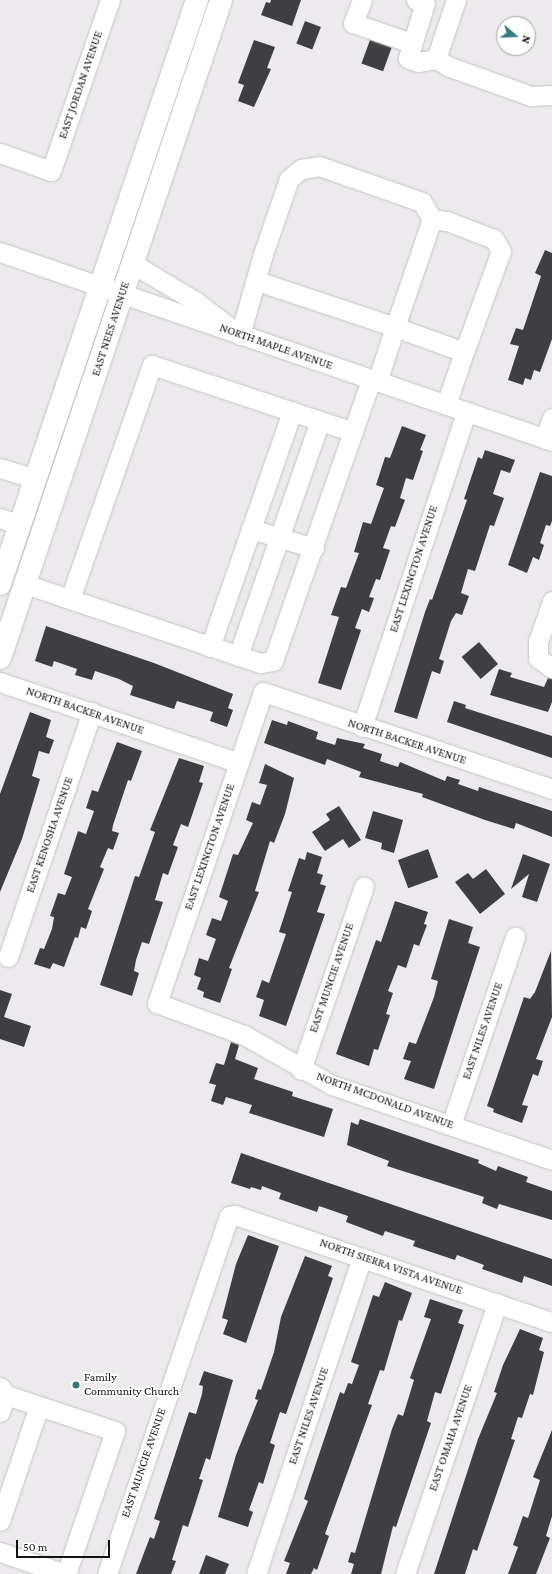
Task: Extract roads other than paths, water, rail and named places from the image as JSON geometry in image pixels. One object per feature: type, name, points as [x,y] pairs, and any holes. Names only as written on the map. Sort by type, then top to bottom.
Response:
[{"type":"main road","name":"EAST NEES AVENUE","points":[[0,584],[10,522],[35,479],[197,0]]},
{"type":"main road","points":[[198,72],[209,0]]},
{"type":"main road","name":"EAST NEES AVENUE","points":[[0,658],[221,0]]},
{"type":"street","name":"EAST JORDAN AVENUE","points":[[0,153],[51,171],[110,0]]},
{"type":"street","points":[[362,0],[353,23],[412,43]]},
{"type":"street","points":[[416,0],[425,3],[408,58],[418,62],[436,59],[450,67],[531,96],[552,95]]},
{"type":"street","points":[[436,59],[456,0]]},
{"type":"street","points":[[25,584],[263,664],[275,660],[353,432],[395,327],[432,219],[422,202],[319,166],[301,169],[289,179],[262,254],[257,281],[240,335],[195,301],[133,264]]},
{"type":"street","points":[[432,219],[447,221],[494,239],[501,251],[446,405]]},
{"type":"street","name":"NORTH MAPLE AVENUE","points":[[0,252],[548,440]]},
{"type":"street","points":[[257,281],[395,327],[464,352]]},
{"type":"street","points":[[70,599],[152,365],[353,432]]},
{"type":"street","points":[[210,647],[292,412]]},
{"type":"street","name":"EAST LEXINGTON AVENUE","points":[[362,727],[466,412]]},
{"type":"street","points":[[548,440],[552,418]]},
{"type":"street","points":[[238,656],[320,421]]},
{"type":"street","points":[[0,468],[35,479]]},
{"type":"street","points":[[251,529],[314,548]]},
{"type":"street","points":[[545,663],[538,642],[552,601]]},
{"type":"street","name":"NORTH BACKER AVENUE","points":[[0,682],[239,763]]},
{"type":"street","name":"EAST LEXINGTON AVENUE","points":[[157,1003],[263,692]]},
{"type":"street","name":"NORTH BACKER AVENUE","points":[[263,692],[362,727],[552,789]]},
{"type":"street","name":"EAST KENOSHA AVENUE","points":[[8,957],[92,712]]},
{"type":"street","name":"EAST MUNCIE AVENUE","points":[[301,1070],[364,886]]},
{"type":"street","name":"EAST NILES AVENUE","points":[[451,1125],[515,937]]},
{"type":"street","name":"NORTH MCDONALD AVENUE","points":[[157,1003],[244,1035],[301,1070],[332,1085],[552,1160]]},
{"type":"street","name":"NORTH SIERRA VISTA AVENUE","points":[[229,1216],[235,1215],[552,1322]]},
{"type":"street","name":"EAST MUNCIE AVENUE","points":[[107,1574],[229,1216]]},
{"type":"street","name":"EAST NILES AVENUE","points":[[256,1574],[362,1257]]},
{"type":"street","name":"EAST OMAHA AVENUE","points":[[405,1574],[497,1303]]},
{"type":"street","points":[[0,1552],[66,1574],[115,1432],[39,1406],[2,1398]]},
{"type":"street","points":[[0,1521],[39,1406]]},
{"type":"place","name":"Family Community Church","points":[[76,1385]]}]
